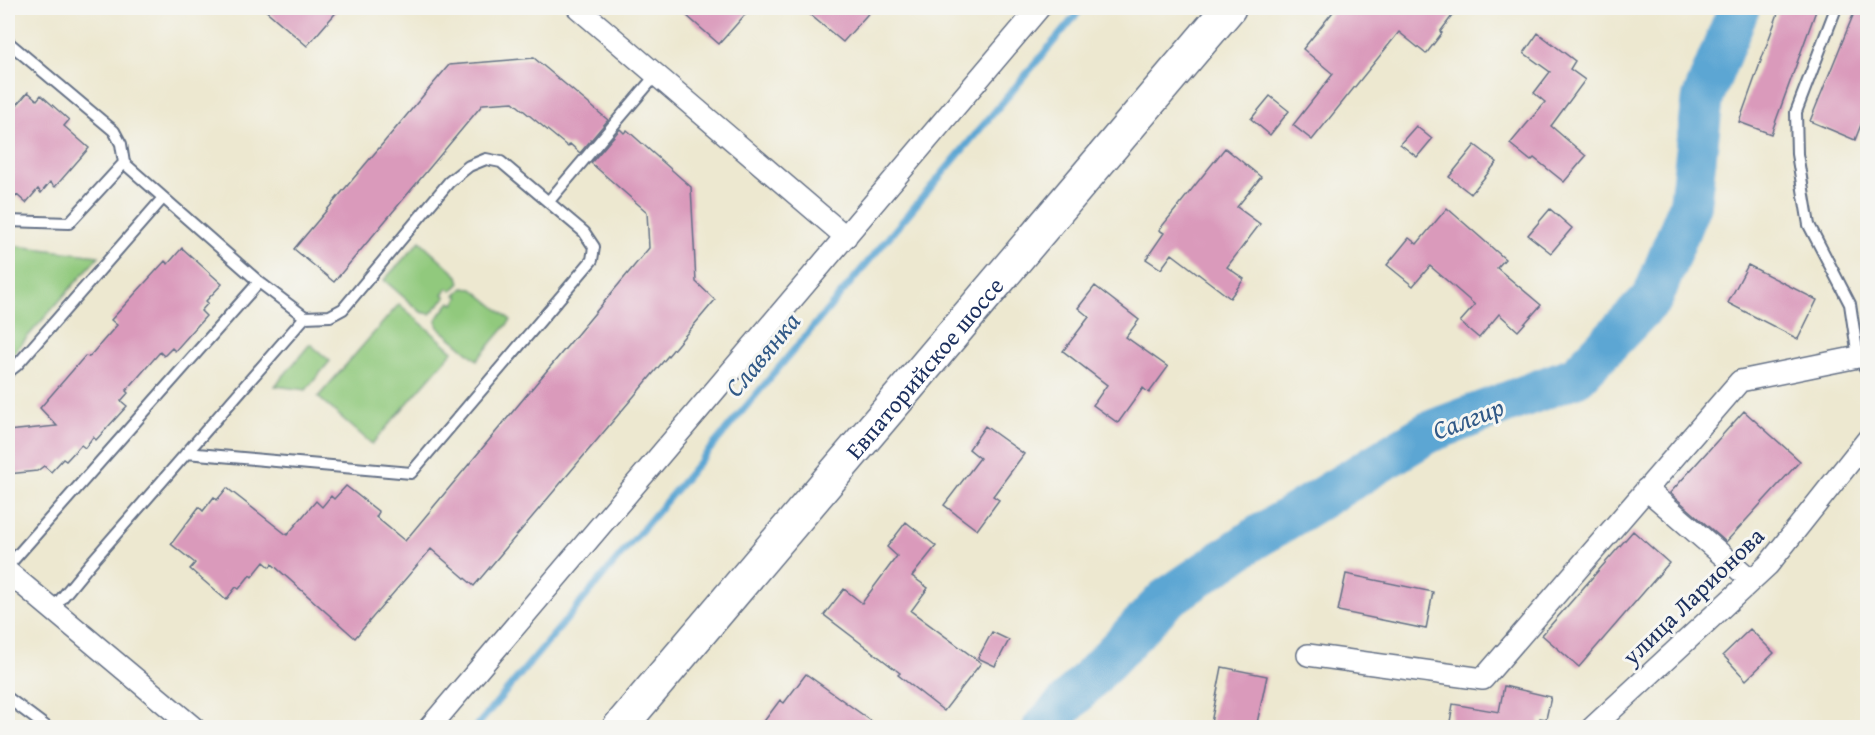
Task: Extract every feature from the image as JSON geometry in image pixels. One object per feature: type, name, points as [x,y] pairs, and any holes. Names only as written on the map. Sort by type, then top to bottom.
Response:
[{"type":"main road","name":"Евпаторийское шоссе","points":[[619,728],[1228,8]]},
{"type":"street","points":[[578,8],[846,237]]},
{"type":"street","points":[[429,728],[1038,8]]},
{"type":"street","points":[[1308,655],[1482,679],[1740,381],[1863,365]]},
{"type":"street","name":"улица Ларионова","points":[[1592,728],[1768,565],[1868,439]]},
{"type":"street","points":[[1646,489],[1751,580]]},
{"type":"street","points":[[8,572],[194,728]]},
{"type":"lane","points":[[1836,8],[1796,112],[1797,154],[1809,225],[1850,304],[1863,365]]},
{"type":"lane","points":[[8,42],[114,131],[121,144],[124,163],[259,282],[305,317],[330,316],[343,309],[449,182],[469,166],[486,159],[501,162],[549,201],[584,232],[594,247],[592,260],[411,473],[186,453]]},
{"type":"lane","points":[[549,201],[656,75]]},
{"type":"lane","points":[[8,221],[69,223],[124,163]]},
{"type":"lane","points":[[8,372],[17,365],[163,198]]},
{"type":"lane","points":[[8,566],[259,282]]},
{"type":"lane","points":[[52,610],[305,317]]},
{"type":"lane","points":[[8,698],[48,728]]},
{"type":"green space","points":[[420,241],[458,276],[460,283],[452,291],[448,288],[443,294],[446,297],[430,314],[421,312],[384,280]]},
{"type":"green space","points":[[8,245],[99,256],[8,359]]},
{"type":"green space","points":[[463,288],[473,289],[511,320],[477,360],[438,327],[436,320],[450,302],[454,304],[459,297],[456,295]]},
{"type":"green space","points":[[399,304],[453,351],[372,444],[318,397]]},
{"type":"green space","points":[[310,344],[330,361],[306,390],[275,386]]},
{"type":"building","points":[[263,8],[340,8],[307,46]]},
{"type":"building","points":[[678,8],[751,8],[719,44]]},
{"type":"building","points":[[802,8],[873,8],[843,42]]},
{"type":"building","points":[[1336,8],[1458,8],[1426,54],[1399,32],[1312,140],[1293,125],[1333,74],[1303,49]]},
{"type":"building","points":[[1780,8],[1817,8],[1771,134],[1739,122]]},
{"type":"building","points":[[1856,8],[1868,8],[1868,107],[1855,140],[1810,121]]},
{"type":"building","points":[[1538,33],[1575,61],[1570,69],[1585,80],[1551,126],[1586,156],[1564,182],[1534,158],[1531,161],[1510,144],[1545,102],[1534,93],[1550,72],[1524,53]]},
{"type":"building","points":[[534,58],[608,120],[580,153],[570,144],[568,147],[513,102],[483,104],[334,282],[294,249],[449,65]]},
{"type":"building","points":[[28,92],[37,100],[41,95],[69,120],[64,126],[89,148],[55,187],[50,182],[41,193],[38,189],[26,203],[17,195],[8,206],[8,97],[16,106]]},
{"type":"building","points":[[1270,96],[1289,111],[1270,135],[1251,119]]},
{"type":"building","points":[[1416,126],[1432,139],[1417,157],[1400,144]]},
{"type":"building","points":[[620,129],[624,133],[627,130],[691,187],[696,282],[715,300],[474,586],[431,549],[355,638],[272,564],[270,567],[264,562],[239,589],[236,587],[226,600],[190,569],[195,563],[171,544],[199,507],[203,511],[214,497],[217,500],[227,488],[287,535],[316,501],[322,507],[331,496],[334,499],[346,486],[379,512],[376,517],[405,541],[649,248],[647,212],[591,163]]},
{"type":"building","points":[[1475,145],[1497,162],[1471,194],[1449,177]]},
{"type":"building","points":[[1225,148],[1261,177],[1237,207],[1260,224],[1227,267],[1244,279],[1230,298],[1172,254],[1161,269],[1146,259],[1164,233],[1159,230]]},
{"type":"building","points":[[1447,208],[1505,259],[1497,268],[1541,305],[1518,331],[1499,314],[1479,338],[1460,322],[1475,305],[1430,266],[1413,286],[1387,265],[1409,238],[1417,244]]},
{"type":"building","points":[[1550,209],[1572,228],[1551,253],[1528,235]]},
{"type":"building","points":[[182,248],[222,284],[206,301],[208,303],[201,311],[206,316],[175,351],[172,348],[164,356],[160,352],[126,391],[128,393],[121,401],[127,406],[96,440],[93,437],[85,448],[81,445],[66,461],[63,459],[51,472],[44,466],[37,471],[8,474],[8,431],[57,426],[40,408],[85,356],[89,357],[117,325],[111,320],[165,261],[168,264]]},
{"type":"building","points":[[1748,265],[1817,300],[1798,339],[1728,303]]},
{"type":"building","points":[[1095,286],[1139,320],[1126,337],[1168,367],[1149,393],[1143,388],[1118,423],[1093,405],[1107,385],[1063,351],[1089,317],[1078,308]]},
{"type":"building","points":[[1744,411],[1800,461],[1726,542],[1670,493]]},
{"type":"building","points":[[985,426],[1024,454],[993,496],[999,500],[977,530],[944,505],[980,458],[969,449]]},
{"type":"building","points":[[906,522],[936,546],[912,576],[928,588],[911,611],[981,663],[944,711],[898,675],[900,673],[824,615],[844,589],[862,603],[897,556],[887,547]]},
{"type":"building","points":[[1633,531],[1669,563],[1579,667],[1542,635]]},
{"type":"building","points":[[1346,574],[1433,592],[1426,629],[1338,611]]},
{"type":"building","points":[[1750,629],[1774,653],[1746,680],[1723,655]]},
{"type":"building","points":[[992,632],[1009,640],[995,666],[978,658]]},
{"type":"building","points":[[1222,667],[1267,676],[1256,728],[1210,728]]},
{"type":"building","points":[[806,674],[881,728],[759,728],[780,700],[784,703]]},
{"type":"building","points":[[1504,686],[1551,697],[1546,719],[1540,718],[1538,728],[1449,728],[1453,704],[1499,712]]},
{"type":"waterway","name":"Славянка","points":[[475,728],[1082,8]]},
{"type":"waterway","name":"Салгир","points":[[1043,728],[1166,599],[1254,539],[1429,432],[1577,376],[1653,297],[1690,204],[1703,97],[1739,8]]}]
